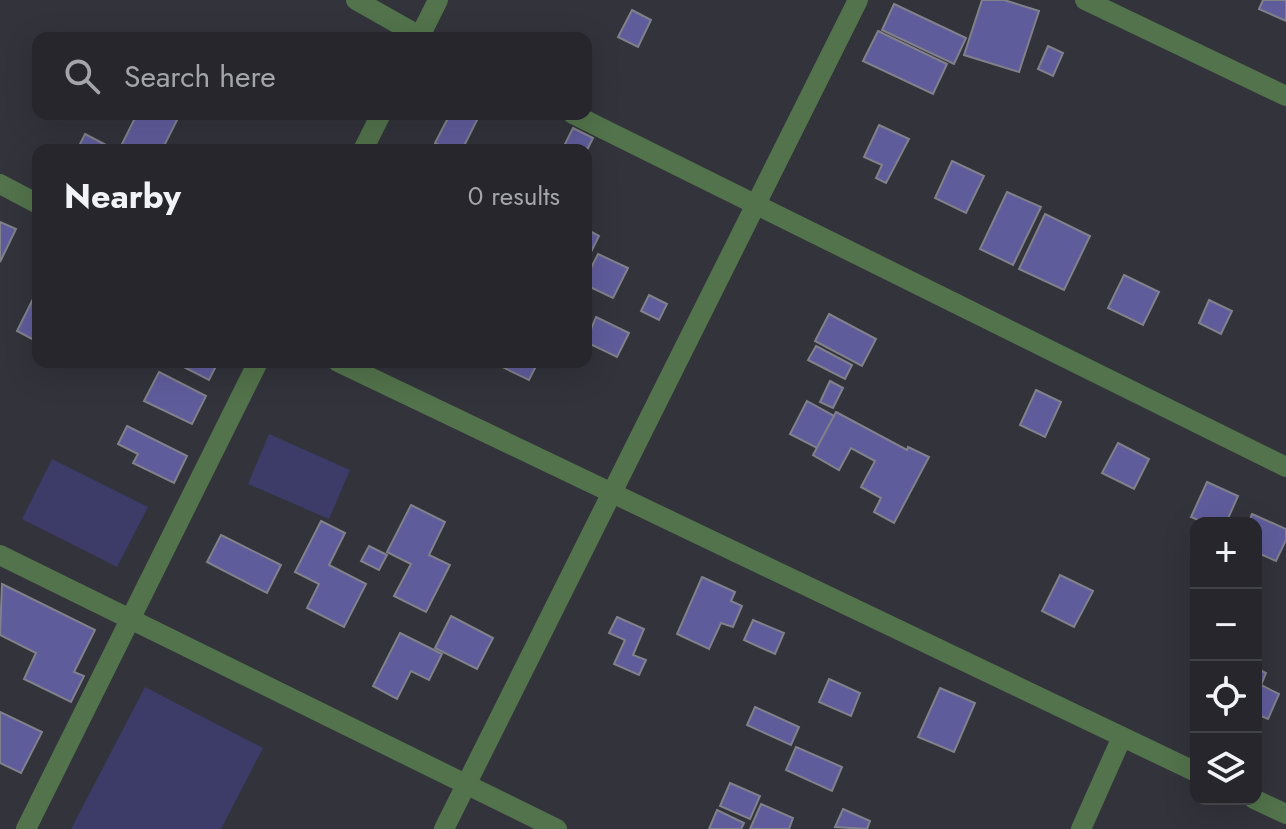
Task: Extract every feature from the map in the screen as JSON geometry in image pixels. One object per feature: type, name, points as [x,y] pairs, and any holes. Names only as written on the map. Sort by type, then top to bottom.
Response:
[{"type":"street","points":[[356,0],[411,32]]},
{"type":"street","points":[[422,32],[438,0]]},
{"type":"street","points":[[444,829],[858,0]]},
{"type":"street","points":[[1085,0],[1286,96]]},
{"type":"street","points":[[366,144],[378,120]]},
{"type":"street","points":[[585,120],[1286,467]]},
{"type":"street","points":[[0,184],[32,201]]},
{"type":"street","points":[[26,829],[255,368]]},
{"type":"street","points":[[350,368],[1190,769]]},
{"type":"street","points":[[0,555],[557,829]]},
{"type":"street","points":[[1081,829],[1122,737]]},
{"type":"street","points":[[1262,803],[1286,814]]},
{"type":"shaded area","points":[[269,434],[350,470],[329,519],[248,484]]},
{"type":"shaded area","points":[[52,459],[148,507],[117,567],[22,519]]},
{"type":"shaded area","points":[[145,687],[263,748],[221,829],[71,829]]},
{"type":"building","points":[[982,0],[1004,0],[1039,11],[1019,72],[964,55]]},
{"type":"building","points":[[1263,0],[1286,0],[1286,21],[1259,9]]},
{"type":"building","points":[[894,4],[966,38],[954,64],[882,30]]},
{"type":"building","points":[[632,10],[651,20],[638,47],[618,37]]},
{"type":"building","points":[[878,31],[947,64],[933,94],[863,61]]},
{"type":"building","points":[[1048,46],[1063,53],[1053,76],[1038,69]]},
{"type":"building","points":[[134,120],[177,120],[165,144],[122,144]]},
{"type":"building","points":[[447,120],[477,120],[465,144],[435,143]]},
{"type":"building","points":[[879,125],[909,139],[886,183],[876,178],[882,165],[864,157]]},
{"type":"building","points":[[573,128],[593,138],[590,144],[565,144]]},
{"type":"building","points":[[85,134],[104,144],[80,144]]},
{"type":"building","points":[[952,161],[984,176],[966,213],[935,198]]},
{"type":"building","points":[[1007,192],[1041,207],[1013,265],[980,249]]},
{"type":"building","points":[[1045,214],[1090,236],[1064,290],[1019,269]]},
{"type":"building","points":[[0,222],[16,229],[0,262]]},
{"type":"building","points":[[592,232],[599,236],[592,250]]},
{"type":"building","points":[[598,254],[628,268],[613,298],[592,288],[592,266]]},
{"type":"building","points":[[1124,275],[1159,292],[1143,325],[1108,308]]},
{"type":"building","points":[[649,295],[667,304],[659,320],[641,311]]},
{"type":"building","points":[[1209,300],[1232,311],[1221,334],[1199,323]]},
{"type":"building","points":[[32,301],[32,339],[17,331]]},
{"type":"building","points":[[829,314],[876,339],[862,366],[815,341]]},
{"type":"building","points":[[596,317],[629,333],[617,357],[592,345],[592,327]]},
{"type":"building","points":[[816,346],[852,365],[845,379],[808,360]]},
{"type":"building","points":[[186,368],[215,368],[209,380]]},
{"type":"building","points":[[504,368],[535,368],[529,380]]},
{"type":"building","points":[[159,372],[206,396],[192,424],[144,401]]},
{"type":"building","points":[[830,381],[843,388],[833,408],[820,402]]},
{"type":"building","points":[[1036,390],[1061,402],[1045,437],[1020,425]]},
{"type":"building","points":[[807,401],[834,416],[817,448],[790,434]]},
{"type":"building","points":[[836,412],[907,450],[908,447],[929,457],[894,523],[874,512],[881,498],[861,487],[875,461],[851,448],[839,470],[813,455]]},
{"type":"building","points":[[127,426],[187,456],[174,483],[133,463],[138,454],[118,444]]},
{"type":"building","points":[[1118,443],[1149,459],[1134,489],[1102,473]]},
{"type":"building","points":[[1207,482],[1238,496],[1229,517],[1191,517]]},
{"type":"building","points":[[411,505],[445,522],[429,555],[450,565],[426,612],[394,596],[411,564],[387,552]]},
{"type":"building","points":[[1262,518],[1286,529],[1286,540],[1276,561],[1262,555]]},
{"type":"building","points":[[321,521],[345,533],[329,565],[366,584],[344,627],[307,608],[319,584],[295,572]]},
{"type":"building","points":[[221,535],[281,565],[267,593],[207,562]]},
{"type":"building","points":[[369,546],[387,555],[379,570],[361,561]]},
{"type":"building","points":[[1060,575],[1093,591],[1074,627],[1042,611]]},
{"type":"building","points":[[702,577],[735,592],[731,601],[742,606],[733,627],[721,623],[709,649],[677,634]]},
{"type":"building","points":[[2,584],[95,630],[74,672],[84,676],[71,702],[24,679],[36,653],[0,635]]},
{"type":"building","points":[[451,616],[493,638],[477,669],[435,648]]},
{"type":"building","points":[[617,617],[644,629],[633,655],[646,660],[639,675],[614,664],[625,640],[609,633]]},
{"type":"building","points":[[753,620],[784,633],[775,654],[744,640]]},
{"type":"building","points":[[400,633],[442,654],[429,680],[411,671],[397,699],[373,686]]},
{"type":"building","points":[[829,679],[860,693],[851,716],[819,702]]},
{"type":"building","points":[[1262,686],[1279,694],[1268,719],[1262,716]]},
{"type":"building","points":[[940,688],[975,703],[954,752],[918,737]]},
{"type":"building","points":[[755,707],[799,727],[791,745],[747,725]]},
{"type":"building","points":[[0,712],[42,732],[21,773],[0,763]]},
{"type":"building","points":[[796,747],[842,767],[832,791],[786,770]]},
{"type":"building","points":[[730,783],[760,796],[750,819],[720,806]]},
{"type":"building","points":[[761,804],[793,818],[789,829],[750,829]]},
{"type":"building","points":[[843,809],[870,821],[867,829],[835,827]]},
{"type":"building","points":[[717,810],[744,823],[741,829],[709,829]]}]
